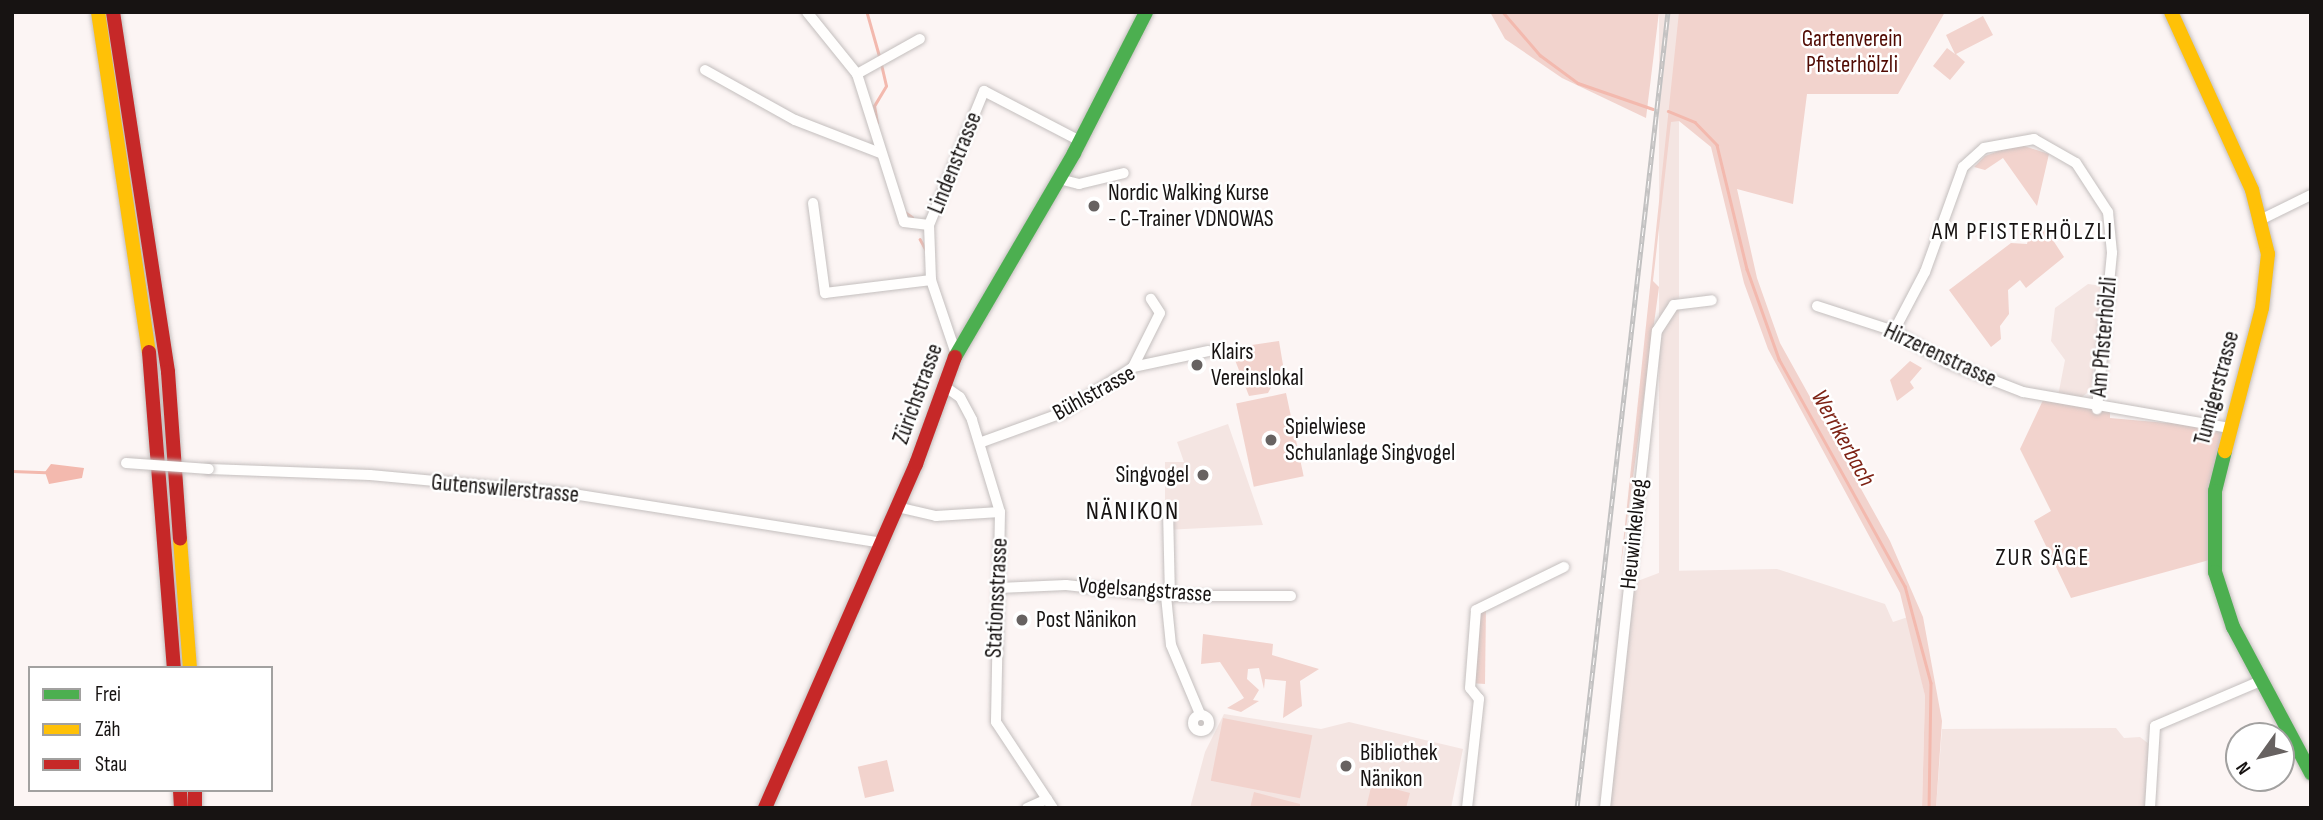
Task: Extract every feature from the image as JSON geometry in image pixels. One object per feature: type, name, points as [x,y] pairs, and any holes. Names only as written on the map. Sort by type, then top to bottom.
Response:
[{"type":"main road","points":[[98,12],[152,373],[174,666]]},
{"type":"main road","points":[[113,12],[168,372],[190,666]]},
{"type":"main road","name":"Zürichstrasse","points":[[765,808],[897,507],[956,354],[1059,179],[1146,12]]},
{"type":"main road","name":"Tumigerstrasse","points":[[2171,12],[2262,219],[2267,281],[2215,491],[2213,559],[2233,627],[2311,773]]},
{"type":"street","points":[[807,12],[857,75],[904,222],[929,225]]},
{"type":"street","points":[[857,75],[920,39]]},
{"type":"street","points":[[705,69],[795,120],[880,153]]},
{"type":"street","name":"Lindenstrasse","points":[[956,354],[931,280],[935,261],[929,225],[984,91],[1080,141]]},
{"type":"street","name":"Am Pfisterhölzli","points":[[1894,331],[1925,272],[1963,167],[1984,148],[2034,139],[2076,163],[2108,212],[2113,247],[2097,409]]},
{"type":"street","points":[[1059,179],[1079,184],[1124,173]]},
{"type":"street","points":[[2262,219],[2311,195]]},
{"type":"street","points":[[813,203],[825,293],[931,280]]},
{"type":"street","points":[[1133,367],[1160,313],[1151,299]]},
{"type":"street","name":"Heuwinkelweg","points":[[1605,808],[1657,331],[1674,305],[1712,300]]},
{"type":"street","name":"Hirzerenstrasse","points":[[1817,306],[1894,331],[1992,381],[2097,409],[2229,428]]},
{"type":"street","name":"Bühlstrasse","points":[[982,442],[1062,413],[1133,367],[1208,351]]},
{"type":"street","name":"Stationsstrasse","points":[[944,386],[960,397],[982,442],[1000,512],[996,722],[1050,804]]},
{"type":"street","name":"Gutenswilerstrasse","points":[[127,463],[370,475],[573,494],[881,543]]},
{"type":"street","points":[[897,507],[936,516],[1000,512]]},
{"type":"street","points":[[1168,510],[1171,645],[1200,714]]},
{"type":"street","points":[[1467,808],[1479,699],[1469,688],[1476,610],[1564,567]]},
{"type":"street","name":"Vogelsangstrasse","points":[[999,588],[1066,585],[1168,596],[1292,596]]},
{"type":"street","points":[[2150,808],[2155,726],[2263,680]]},
{"type":"street","points":[[1027,808],[1050,804]]},
{"type":"shaded area","points":[[1659,12],[1679,12],[1679,808],[1659,808]]},
{"type":"shaded area","points":[[2088,284],[2103,286],[2091,390],[2078,400],[2058,396],[2065,360],[2051,341],[2055,308]]},
{"type":"shaded area","name":"Singvogel","points":[[1228,424],[1263,525],[1165,530],[1165,462],[1184,462],[1177,442]]},
{"type":"shaded area","points":[[51,464],[84,468],[82,478],[49,484],[45,472]]},
{"type":"shaded area","points":[[1777,569],[1885,604],[1893,622],[1908,617],[1925,696],[1922,808],[1609,808],[1635,582],[1664,571]]},
{"type":"shaded area","points":[[1224,714],[1321,729],[1349,722],[1463,749],[1451,808],[1190,808],[1205,752]]},
{"type":"shaded area","points":[[2116,728],[2124,738],[2140,737],[2149,744],[2145,808],[1936,808],[1942,729]]},
{"type":"green space","points":[[1490,12],[1659,12],[1646,118],[1562,78],[1505,39]]},
{"type":"green space","name":"Gartenverein Pfisterhölzli","points":[[1679,12],[1945,12],[1898,94],[1807,94],[1793,204],[1737,189],[1757,278],[1780,343],[1890,541],[1923,617],[1942,721],[1936,808],[1922,808],[1925,696],[1900,593],[1768,349],[1744,283],[1711,147],[1679,121],[1671,122],[1653,281],[1659,287],[1620,572]]},
{"type":"green space","points":[[1983,16],[1993,35],[1956,54],[1965,62],[1950,80],[1933,66],[1947,48],[1955,54],[1946,35]]},
{"type":"green space","points":[[2018,144],[2049,154],[2037,206],[2003,158],[1985,170],[1974,167],[1985,156]]},
{"type":"green space","points":[[2043,225],[2064,257],[2026,288],[2020,280],[2008,290],[2009,314],[2000,326],[2001,339],[1991,347],[1949,290],[2011,243],[2027,244],[2030,232]]},
{"type":"green space","points":[[1279,341],[1283,365],[1268,393],[1249,396],[1235,360],[1246,357],[1245,346]]},
{"type":"green space","points":[[1910,361],[1922,368],[1910,382],[1914,388],[1897,401],[1890,380]]},
{"type":"green space","name":"Spielwiese Schulanlage Singvogel","points":[[1286,393],[1304,476],[1254,487],[1236,404]]},
{"type":"green space","points":[[2044,398],[2110,411],[2110,418],[2167,423],[2169,416],[2229,428],[2213,559],[2071,598],[2034,521],[2051,511],[2020,449]]},
{"type":"green space","points":[[1486,605],[1485,684],[1470,683],[1476,610]]},
{"type":"green space","points":[[1203,634],[1273,644],[1272,655],[1319,669],[1300,681],[1302,706],[1283,718],[1286,681],[1265,679],[1264,689],[1259,668],[1248,669],[1247,679],[1259,690],[1253,700],[1259,701],[1241,712],[1227,708],[1244,698],[1220,662],[1201,664]]},
{"type":"green space","points":[[1223,718],[1312,735],[1300,798],[1211,781]]},
{"type":"green space","points":[[887,760],[894,791],[865,798],[858,767]]},
{"type":"green space","points":[[1372,783],[1410,793],[1406,808],[1366,808]]},
{"type":"green space","points":[[1254,792],[1300,804],[1300,808],[1250,808]]},
{"type":"waterway","points":[[867,12],[880,58]]},
{"type":"waterway","name":"Werrikerbach","points":[[1503,12],[1540,55],[1578,83],[1653,109]]},
{"type":"waterway","points":[[877,123],[874,106],[886,86],[881,65]]},
{"type":"waterway","name":"Werrikerbach","points":[[1668,111],[1695,122],[1717,145],[1747,269],[1779,359],[1905,586],[1931,683],[1929,808]]},
{"type":"waterway","points":[[905,212],[912,217]]},
{"type":"waterway","points":[[920,239],[926,250]]},
{"type":"waterway","points":[[12,471],[45,472]]},
{"type":"railway","points":[[1577,808],[1668,12]]},
{"type":"traffic: fast","points":[[955,357],[1074,153],[1146,12]]},
{"type":"traffic: fast","points":[[2225,451],[2215,491],[2215,572],[2233,627],[2311,773]]},
{"type":"traffic: slow","points":[[98,12],[149,352]]},
{"type":"traffic: slow","points":[[2171,12],[2252,190],[2268,254],[2262,308],[2225,451]]},
{"type":"traffic: slow","points":[[180,539],[190,666]]},
{"type":"traffic: jam","points":[[113,12],[168,372],[180,539]]},
{"type":"traffic: jam","points":[[149,352],[174,666]]},
{"type":"traffic: jam","points":[[765,808],[916,464],[955,357]]},
{"type":"traffic: jam","points":[[180,792],[181,808]]},
{"type":"traffic: jam","points":[[195,792],[195,808]]},
{"type":"place","name":"Nordic Walking Kurse - C-Trainer VDNOWAS","points":[[1094,206]]},
{"type":"place","name":"Klairs Vereinslokal","points":[[1197,365]]},
{"type":"place","name":"Spielwiese Schulanlage Singvogel","points":[[1271,440]]},
{"type":"place","name":"Singvogel","points":[[1203,475]]},
{"type":"place","name":"Post Nänikon","points":[[1022,620]]},
{"type":"place","name":"Bibliothek Nänikon","points":[[1346,766]]},
{"type":"district","name":"AM PFISTERHÖLZLI","points":[[2023,232]]},
{"type":"district","name":"NÄNIKON","points":[[1133,512]]},
{"type":"district","name":"ZUR SÄGE","points":[[2043,558]]}]
